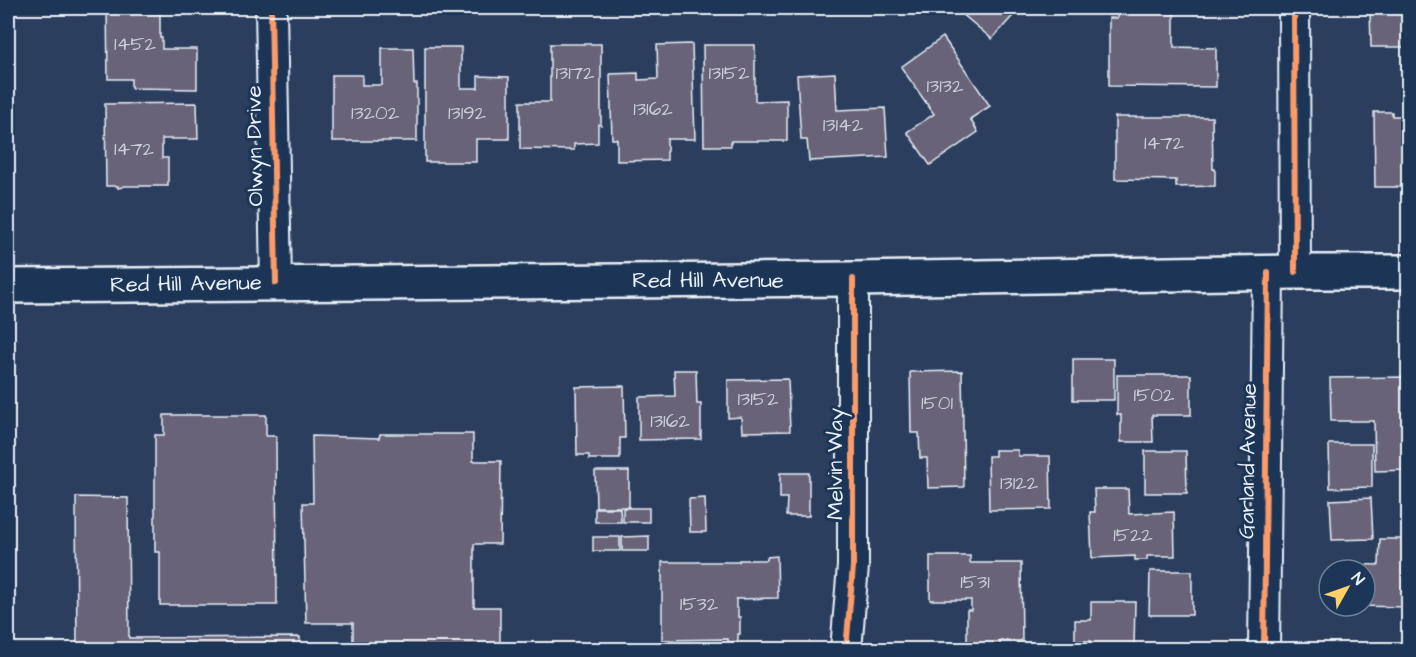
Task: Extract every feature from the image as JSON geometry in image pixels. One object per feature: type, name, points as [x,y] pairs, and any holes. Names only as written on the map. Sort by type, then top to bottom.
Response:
[{"type":"main road","name":"Red Hill Avenue","points":[[8,286],[1408,272]]},
{"type":"street","name":"Olwyn Drive","points":[[271,8],[276,283]]},
{"type":"street","name":"Garland Avenue","points":[[1264,650],[1294,8]]},
{"type":"street","name":"Melvin Way","points":[[846,650],[853,566],[853,279]]},
{"type":"building","points":[[107,8],[160,8],[162,49],[197,49],[197,89],[131,88],[131,79],[108,79]]},
{"type":"building","points":[[955,8],[1020,8],[992,39]]},
{"type":"building","points":[[1117,8],[1174,8],[1174,47],[1216,48],[1216,87],[1109,86],[1109,18],[1117,18]]},
{"type":"building","points":[[1370,8],[1408,8],[1408,47],[1371,47]]},
{"type":"building","points":[[943,37],[990,106],[970,119],[978,132],[930,165],[907,132],[934,114],[901,67]]},
{"type":"building","points":[[550,44],[601,44],[601,125],[598,124],[598,143],[574,144],[574,150],[520,149],[520,102],[550,102]]},
{"type":"building","points":[[692,44],[695,139],[667,139],[667,160],[617,161],[617,139],[612,139],[610,74],[638,73],[638,80],[658,79],[657,45]]},
{"type":"building","points":[[703,45],[755,45],[755,101],[787,100],[787,141],[731,141],[731,146],[704,146]]},
{"type":"building","points":[[425,47],[461,47],[461,88],[478,88],[478,76],[509,77],[509,139],[476,139],[476,162],[425,162]]},
{"type":"building","points":[[382,48],[413,48],[414,84],[417,84],[417,141],[332,141],[332,75],[362,75],[362,85],[382,85]]},
{"type":"building","points":[[835,73],[837,110],[885,108],[888,157],[809,161],[807,140],[801,140],[797,75]]},
{"type":"building","points":[[197,103],[198,139],[162,139],[162,158],[168,158],[168,186],[118,188],[118,186],[106,186],[105,104]]},
{"type":"building","points":[[1374,112],[1392,112],[1392,116],[1408,116],[1408,187],[1375,187]]},
{"type":"building","points":[[1115,117],[1212,117],[1215,186],[1176,187],[1176,180],[1115,179]]},
{"type":"building","points":[[1073,359],[1114,359],[1114,400],[1073,400]]},
{"type":"building","points":[[674,370],[696,370],[697,404],[701,404],[701,439],[639,440],[639,397],[675,396]]},
{"type":"building","points":[[962,371],[964,487],[928,488],[927,458],[920,458],[919,433],[911,433],[910,372]]},
{"type":"building","points":[[1117,375],[1191,375],[1191,415],[1152,415],[1153,442],[1121,442],[1121,415],[1117,415]]},
{"type":"building","points":[[1408,377],[1408,470],[1375,471],[1374,421],[1331,421],[1330,378]]},
{"type":"building","points":[[788,379],[790,431],[742,432],[741,417],[728,418],[728,380]]},
{"type":"building","points":[[624,386],[625,438],[620,438],[620,459],[589,459],[589,455],[577,455],[576,387]]},
{"type":"building","points":[[164,415],[266,415],[266,436],[276,436],[277,605],[160,605],[160,552],[155,552],[155,435],[164,435]]},
{"type":"building","points":[[380,434],[473,434],[473,461],[501,461],[500,544],[474,544],[474,607],[500,607],[500,650],[353,650],[353,623],[306,623],[303,503],[313,503],[312,436],[379,438]]},
{"type":"building","points":[[1329,444],[1372,444],[1372,487],[1330,488]]},
{"type":"building","points":[[995,450],[1018,450],[1018,456],[1050,456],[1051,509],[989,510],[988,456],[995,456]]},
{"type":"building","points":[[1145,451],[1186,451],[1187,493],[1145,493]]},
{"type":"building","points":[[595,471],[629,471],[629,507],[596,507]]},
{"type":"building","points":[[780,473],[809,473],[809,516],[786,516],[787,498],[780,498]]},
{"type":"building","points":[[1094,489],[1128,489],[1129,514],[1174,512],[1175,556],[1147,556],[1147,560],[1135,560],[1135,556],[1092,558],[1090,512],[1095,512]]},
{"type":"building","points":[[76,497],[128,498],[129,638],[300,637],[300,650],[77,650]]},
{"type":"building","points":[[705,498],[706,532],[690,532],[689,499]]},
{"type":"building","points":[[1371,498],[1373,539],[1332,540],[1330,500]]},
{"type":"building","points":[[595,508],[620,508],[621,522],[595,522]]},
{"type":"building","points":[[623,508],[649,508],[649,522],[623,522]]},
{"type":"building","points":[[649,536],[649,551],[622,551],[622,537]]},
{"type":"building","points":[[593,537],[620,537],[620,551],[593,551]]},
{"type":"building","points":[[1380,539],[1408,539],[1408,607],[1377,606],[1377,565],[1379,565]]},
{"type":"building","points":[[777,556],[778,598],[736,599],[738,617],[740,617],[738,642],[728,642],[728,639],[662,640],[662,562],[739,562],[739,560],[767,560],[767,557]]},
{"type":"building","points":[[930,556],[970,556],[970,563],[1021,563],[1022,641],[1000,641],[1000,645],[967,644],[967,610],[971,610],[971,600],[930,600]]},
{"type":"building","points":[[1150,571],[1192,571],[1192,615],[1149,615]]},
{"type":"building","points":[[1091,602],[1135,602],[1134,647],[1159,647],[1159,650],[1091,650],[1091,641],[1075,641],[1075,620],[1091,620]]},
{"type":"cycle path","points":[[271,8],[276,283]]},
{"type":"cycle path","points":[[1294,8],[1295,272]]},
{"type":"cycle path","points":[[1264,650],[1268,272]]},
{"type":"cycle path","points":[[846,650],[853,566],[853,279]]}]
